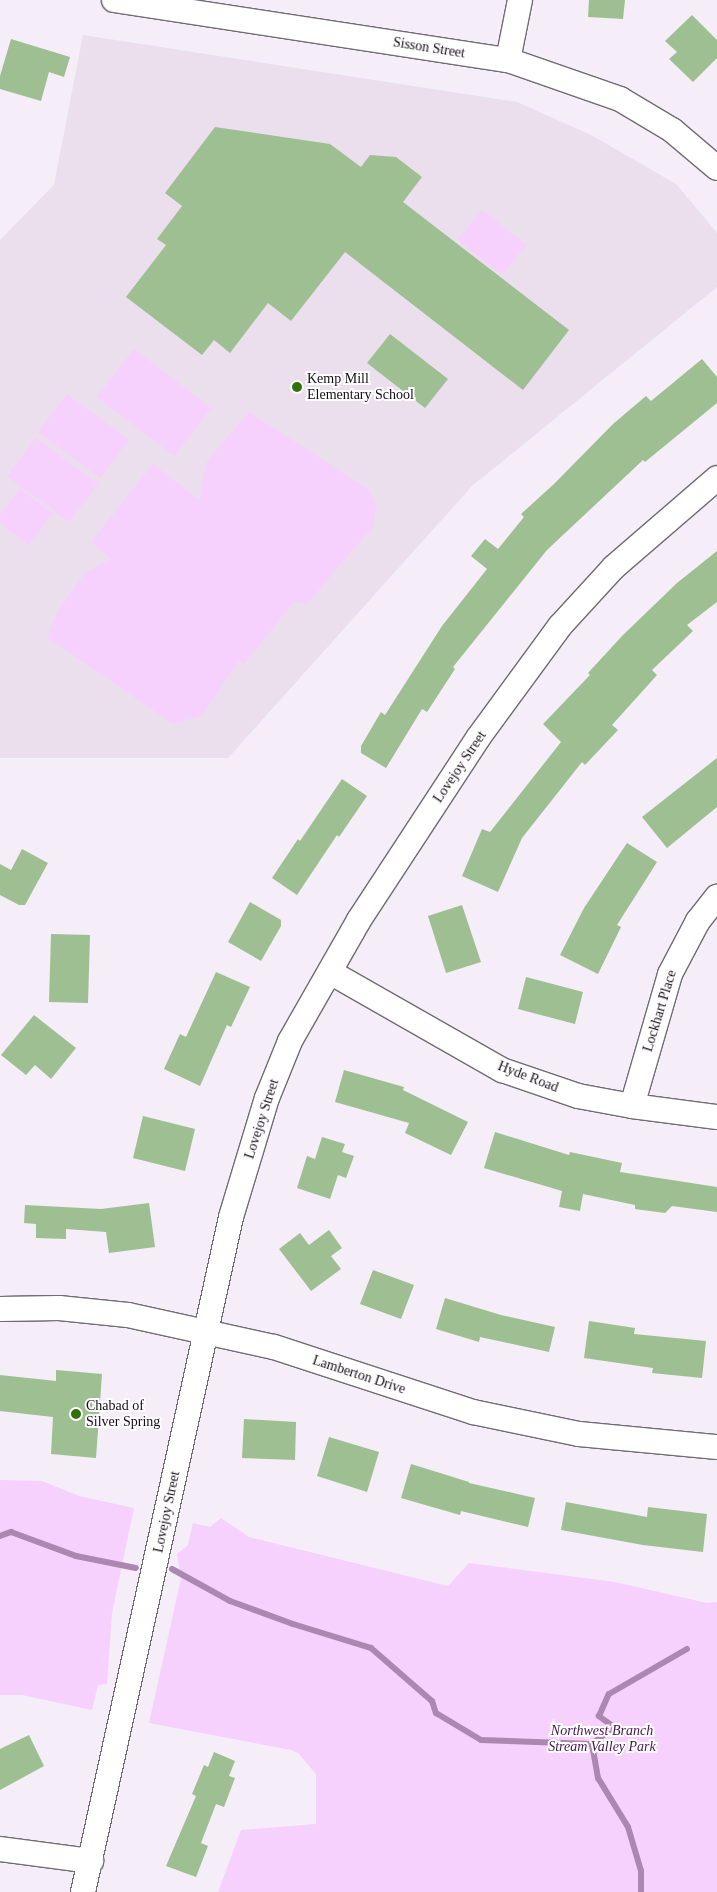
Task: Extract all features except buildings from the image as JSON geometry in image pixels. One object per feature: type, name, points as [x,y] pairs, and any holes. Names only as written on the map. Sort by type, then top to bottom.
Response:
[{"type":"street","name":"Sisson Street","points":[[114,0],[230,9],[508,60],[620,99],[672,130],[715,160]]},
{"type":"street","points":[[508,60],[520,0]]},
{"type":"street","name":"Lovejoy Street","points":[[83,1892],[231,1217],[267,1098],[290,1041],[360,920],[478,738],[560,626],[614,567],[717,478]]},
{"type":"street","name":"Lockhart Place","points":[[632,1106],[670,974],[698,921],[717,897]]},
{"type":"street","name":"Hyde Road","points":[[330,972],[502,1070],[578,1096],[632,1106],[717,1117]]},
{"type":"street","name":"Lamberton Drive","points":[[0,1309],[59,1308],[128,1315],[274,1347],[473,1412],[579,1434],[717,1447]]},
{"type":"street","points":[[0,1849],[91,1861]]},
{"type":"shaded area","name":"Kemp Mill Elementary School","points":[[83,35],[517,102],[591,135],[676,184],[717,233],[717,287],[472,486],[228,758],[0,758],[0,240],[54,185]]},
{"type":"green space","points":[[482,210],[526,245],[502,275],[458,240]]},
{"type":"green space","points":[[134,349],[211,408],[174,456],[97,397]]},
{"type":"green space","points":[[67,394],[129,440],[100,478],[38,432]]},
{"type":"green space","points":[[249,412],[369,490],[376,506],[373,526],[307,604],[294,601],[244,664],[239,661],[202,715],[173,724],[47,637],[59,609],[85,573],[111,559],[91,542],[153,464],[199,500],[206,463]]},
{"type":"green space","points":[[36,438],[98,484],[69,522],[7,476]]},
{"type":"green space","points":[[20,489],[53,513],[28,545],[0,523],[0,515]]},
{"type":"green space","points":[[0,1480],[42,1481],[79,1496],[134,1508],[112,1613],[107,1684],[98,1685],[92,1710],[22,1695],[0,1695]]},
{"type":"green space","name":"Northwest Branch Stream Valley Park","points":[[221,1518],[249,1537],[448,1586],[469,1563],[615,1582],[707,1603],[717,1602],[717,1892],[218,1892],[241,1830],[316,1824],[316,1774],[298,1753],[291,1750],[149,1723],[181,1578],[177,1554],[188,1545],[193,1523],[210,1527]]},
{"type":"waterway","points":[[0,1536],[11,1532],[76,1556],[136,1568]]},
{"type":"waterway","points":[[172,1569],[230,1601],[293,1624],[371,1648],[432,1701],[436,1713],[481,1740],[592,1744],[598,1778],[628,1827],[641,1871],[641,1892]]},
{"type":"waterway","points":[[592,1744],[614,1727],[599,1716],[609,1694],[687,1649]]},
{"type":"place","name":"Kemp Mill Elementary School","points":[[297,387]]},
{"type":"place","name":"Chabad of Silver Spring","points":[[76,1414]]}]
